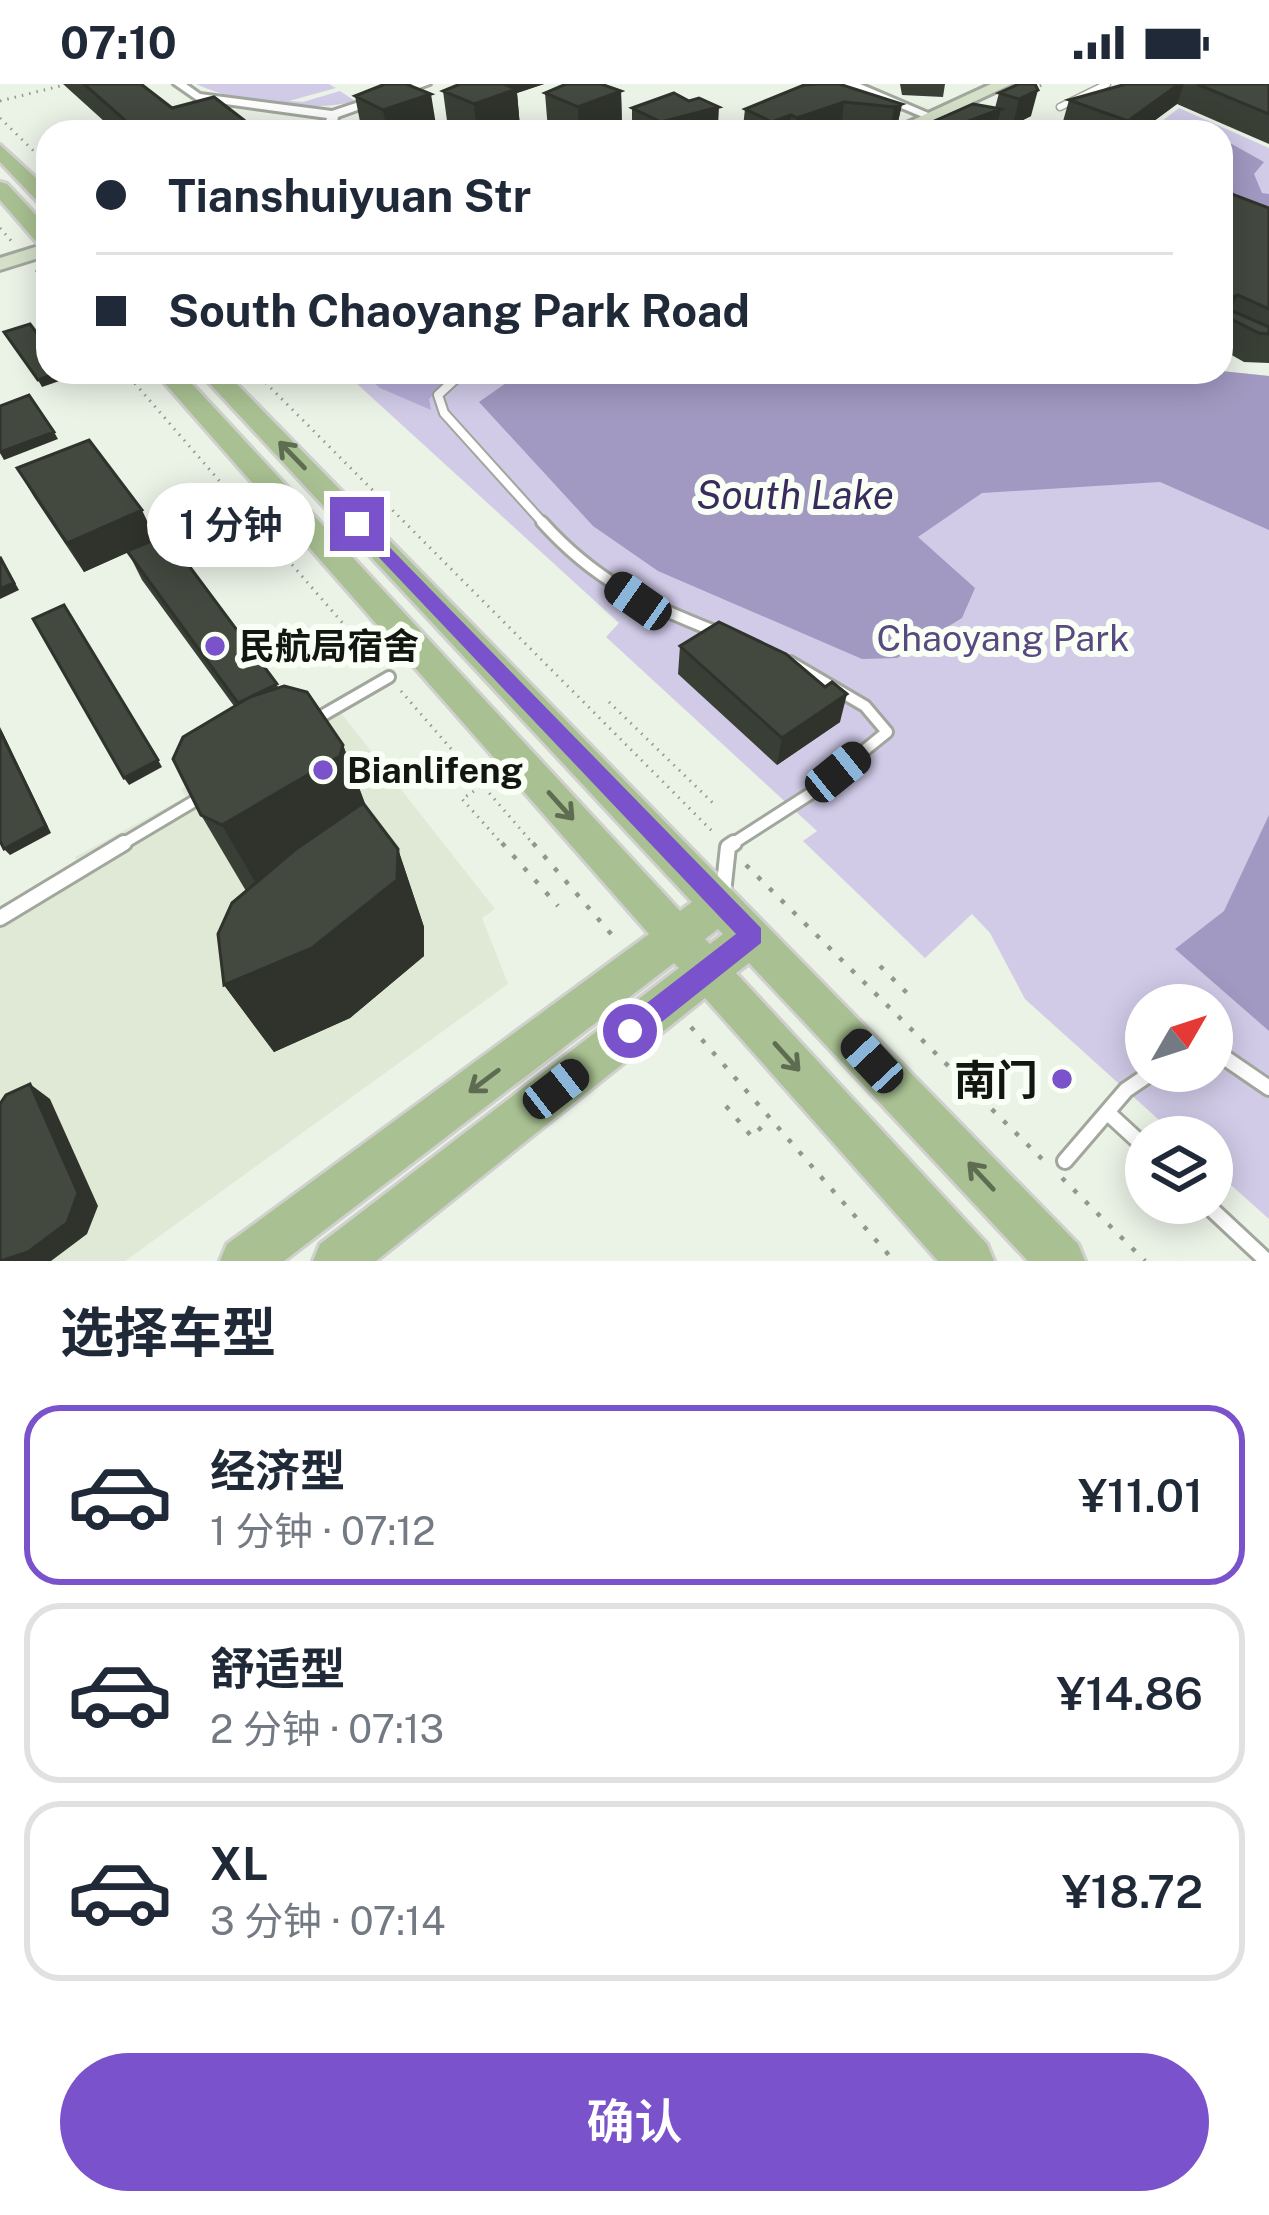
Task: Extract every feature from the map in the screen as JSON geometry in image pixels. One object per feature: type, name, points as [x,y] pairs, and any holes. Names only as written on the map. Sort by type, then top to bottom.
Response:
[{"type":"main road","points":[[936,119],[1004,84]]},
{"type":"main road","points":[[933,120],[1025,88]]},
{"type":"main road","points":[[0,151],[36,188]]},
{"type":"main road","points":[[0,188],[36,231]]},
{"type":"main road","points":[[0,264],[36,250]]},
{"type":"main road","points":[[177,384],[970,1261]]},
{"type":"main road","points":[[237,384],[1061,1261]]},
{"type":"main road","points":[[244,1261],[722,903]]},
{"type":"main road","points":[[337,1261],[753,935]]},
{"type":"street","points":[[179,84],[197,97],[333,115],[424,84]]},
{"type":"street","points":[[850,84],[936,119]]},
{"type":"street","points":[[332,120],[333,115]]},
{"type":"lane","points":[[1060,107],[1107,84]]},
{"type":"lane","points":[[450,384],[438,395],[444,413],[554,535],[638,601],[728,636]]},
{"type":"lane","points":[[722,903],[728,847],[813,792],[887,732],[865,706],[812,672],[770,654]]},
{"type":"lane","points":[[287,736],[388,677]]},
{"type":"lane","points":[[0,918],[202,797],[214,784]]},
{"type":"lane","points":[[1233,1063],[1269,1088]]},
{"type":"lane","points":[[1065,1161],[1125,1091]]},
{"type":"lane","points":[[1108,1112],[1125,1128]]},
{"type":"lane","points":[[1228,1224],[1268,1261]]},
{"type":"path","points":[[0,101],[68,84]]},
{"type":"path","points":[[1025,88],[1044,84]]},
{"type":"path","points":[[0,118],[36,153]]},
{"type":"path","points":[[134,384],[639,965]]},
{"type":"path","points":[[238,384],[728,847],[1046,1162]]},
{"type":"path","points":[[609,703],[715,804]]},
{"type":"path","points":[[482,785],[461,799],[558,906]]},
{"type":"path","points":[[880,966],[907,993],[900,999]]},
{"type":"path","points":[[669,1001],[894,1261]]},
{"type":"path","points":[[726,1106],[752,1137],[770,1118]]},
{"type":"path","points":[[1063,1179],[1145,1261]]},
{"type":"shaded area","points":[[376,384],[443,384],[429,399],[431,410]]},
{"type":"shaded area","points":[[337,708],[495,909],[482,918],[508,984],[125,1261],[0,1261],[0,925],[84,878],[75,857],[186,797],[181,789]]},
{"type":"green space","points":[[196,84],[329,84],[336,88],[289,101],[303,102],[340,91],[355,101],[320,106],[275,104]]},
{"type":"green space","points":[[1179,108],[1206,120],[1164,120]]},
{"type":"green space","points":[[1233,132],[1269,148],[1269,213],[1233,203]]},
{"type":"green space","name":"Chaoyang Park","points":[[1233,372],[1269,376],[1269,1219],[1233,1187],[1233,1116],[1155,1116],[1128,1092],[1233,1092],[1233,984],[1125,984],[1125,1089],[1025,999],[990,933],[972,914],[925,958],[803,841],[817,831],[606,637],[619,623],[357,384],[1233,384]]},
{"type":"water","points":[[1233,145],[1264,162],[1254,174],[1262,193],[1269,194],[1269,213],[1233,203]]},
{"type":"water","name":"South Lake","points":[[1233,372],[1269,376],[1269,530],[1160,482],[982,493],[918,537],[975,588],[962,618],[897,658],[862,659],[658,571],[593,526],[479,402],[505,384],[1233,384]]},
{"type":"water","points":[[1269,815],[1269,1031],[1233,1000],[1233,984],[1215,984],[1175,949],[1224,911]]},
{"type":"building","points":[[84,84],[141,84],[172,108],[214,97],[244,120],[125,120]]},
{"type":"building","points":[[385,84],[406,84],[431,94],[383,110],[355,96]]},
{"type":"building","points":[[460,84],[503,84],[517,89],[474,104],[443,91]]},
{"type":"building","points":[[566,84],[601,84],[621,91],[578,107],[545,93]]},
{"type":"building","points":[[839,84],[902,104],[844,102],[777,120],[745,109],[804,85]]},
{"type":"building","points":[[1019,84],[1035,84],[1038,90],[1019,99],[999,93]]},
{"type":"building","points":[[1126,84],[1179,84],[1129,120],[1069,100]]},
{"type":"building","points":[[1197,84],[1269,84],[1269,114]]},
{"type":"building","points":[[674,93],[719,107],[669,120],[657,120],[632,108]]},
{"type":"building","points":[[973,104],[1001,109],[971,120],[937,120]]},
{"type":"building","points":[[1233,194],[1269,208],[1269,309],[1233,296]]},
{"type":"building","points":[[1233,311],[1269,327],[1269,334],[1233,320]]},
{"type":"building","points":[[30,324],[36,332],[36,377],[4,332]]},
{"type":"building","points":[[29,395],[54,432],[0,452],[0,406]]},
{"type":"building","points":[[89,440],[142,510],[67,543],[17,468]]},
{"type":"building","name":"民航局宿舍","points":[[166,535],[277,684],[238,703],[127,551]]},
{"type":"building","points":[[0,557],[14,583],[0,589]]},
{"type":"building","points":[[64,605],[158,760],[124,778],[33,619]]},
{"type":"building","points":[[719,622],[786,654],[825,687],[832,682],[847,694],[782,738],[680,646]]},
{"type":"building","points":[[284,686],[307,692],[343,745],[340,756],[222,825],[201,815],[173,759],[183,737],[250,697]]},
{"type":"building","points":[[0,731],[46,826],[4,849],[0,841]]},
{"type":"building","points":[[363,803],[398,849],[397,880],[312,948],[224,985],[218,934],[232,903],[296,849]]},
{"type":"building","points":[[30,1084],[78,1193],[67,1223],[28,1252],[0,1261],[0,1104],[6,1095]]},
{"type":"place","name":"民航局宿舍","points":[[215,646]]},
{"type":"place","name":"Bianlifeng","points":[[323,770]]},
{"type":"place","name":"南门","points":[[1062,1079]]},
{"type":"route","points":[[357,524],[753,935],[630,1031]]}]
